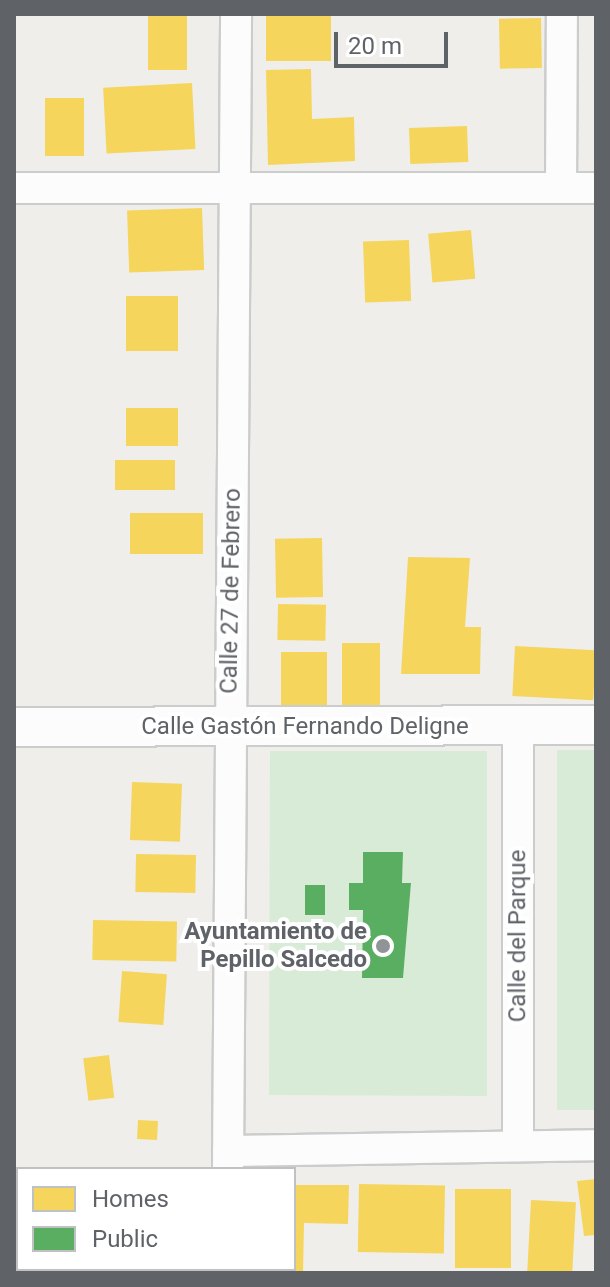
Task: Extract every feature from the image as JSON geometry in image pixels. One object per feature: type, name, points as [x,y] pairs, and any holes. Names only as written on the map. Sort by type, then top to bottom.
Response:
[{"type":"street","name":"Calle 27 de Febrero","points":[[228,1160],[236,14]]},
{"type":"street","points":[[561,188],[562,14]]},
{"type":"street","points":[[14,188],[596,188]]},
{"type":"street","name":"Calle Gastón Fernando Deligne","points":[[14,727],[229,729],[596,725]]},
{"type":"street","name":"Calle del Parque","points":[[518,726],[518,1146]]},
{"type":"street","points":[[228,1160],[596,1145]]},
{"type":"green space","points":[[557,750],[596,750],[596,1110],[557,1110]]},
{"type":"green space","points":[[270,751],[487,751],[487,1096],[269,1095]],"holes":[[[363,852],[403,852],[402,883],[411,884],[403,978],[362,977],[363,910],[349,910],[363,883]]]},
{"type":"building: Homes","points":[[148,14],[187,14],[187,70],[148,70]]},
{"type":"building: Homes","points":[[266,14],[331,14],[331,61],[266,61]]},
{"type":"building: Homes","points":[[541,18],[542,68],[500,69],[499,19]]},
{"type":"building: Homes","points":[[311,69],[312,119],[354,117],[355,161],[268,165],[266,70]]},
{"type":"building: Homes","points":[[192,83],[195,149],[107,154],[103,88]]},
{"type":"building: Homes","points":[[45,98],[84,98],[84,156],[45,156]]},
{"type":"building: Homes","points":[[467,126],[468,162],[410,164],[409,128]]},
{"type":"building: Homes","points":[[202,208],[204,270],[129,273],[127,211]]},
{"type":"building: Homes","points":[[471,230],[475,279],[432,283],[428,234]]},
{"type":"building: Homes","points":[[409,240],[411,301],[365,303],[363,242]]},
{"type":"building: Homes","points":[[126,296],[178,296],[178,351],[126,351]]},
{"type":"building: Homes","points":[[126,408],[178,408],[178,446],[126,446]]},
{"type":"building: Homes","points":[[115,460],[175,460],[175,490],[115,490]]},
{"type":"building: Homes","points":[[130,513],[203,513],[203,554],[130,554]]},
{"type":"building: Homes","points":[[322,538],[323,597],[276,598],[275,539]]},
{"type":"building: Homes","points":[[408,557],[470,558],[465,627],[481,627],[480,674],[401,674]]},
{"type":"building: Homes","points":[[278,604],[326,605],[325,641],[277,640]]},
{"type":"building: Homes","points":[[342,643],[380,643],[380,710],[342,710]]},
{"type":"building: Homes","points":[[515,646],[596,650],[593,700],[512,696]]},
{"type":"building: Homes","points":[[281,652],[327,652],[327,706],[281,706]]},
{"type":"building: Homes","points":[[132,782],[182,784],[180,842],[130,840]]},
{"type":"building: Homes","points":[[136,854],[196,855],[195,893],[135,892]]},
{"type":"building: Homes","points":[[93,920],[177,921],[176,961],[92,960]]},
{"type":"building: Homes","points":[[122,971],[167,974],[163,1025],[118,1022]]},
{"type":"building: Homes","points":[[109,1055],[114,1098],[88,1101],[83,1058]]},
{"type":"building: Homes","points":[[138,1120],[158,1121],[157,1140],[137,1139]]},
{"type":"building: Homes","points":[[596,1179],[596,1235],[584,1236],[577,1181]]},
{"type":"building: Homes","points":[[359,1184],[445,1186],[444,1253],[358,1252]]},
{"type":"building: Homes","points":[[296,1185],[349,1185],[348,1224],[304,1223],[303,1273],[270,1273],[296,1271]]},
{"type":"building: Homes","points":[[455,1189],[511,1189],[511,1268],[455,1268]]},
{"type":"building: Homes","points":[[531,1200],[576,1202],[572,1273],[527,1273]]},
{"type":"building: Public","name":"Ayuntamiento de Pepillo Salcedo","points":[[363,852],[403,852],[402,883],[411,883],[403,978],[362,978],[363,910],[349,910],[349,883],[363,883]]},
{"type":"building: Public","name":"Ayuntamiento de Pepillo Salcedo","points":[[305,885],[325,885],[325,915],[305,915]]},
{"type":"place","name":"Ayuntamiento de Pepillo Salcedo","points":[[383,946]]}]
